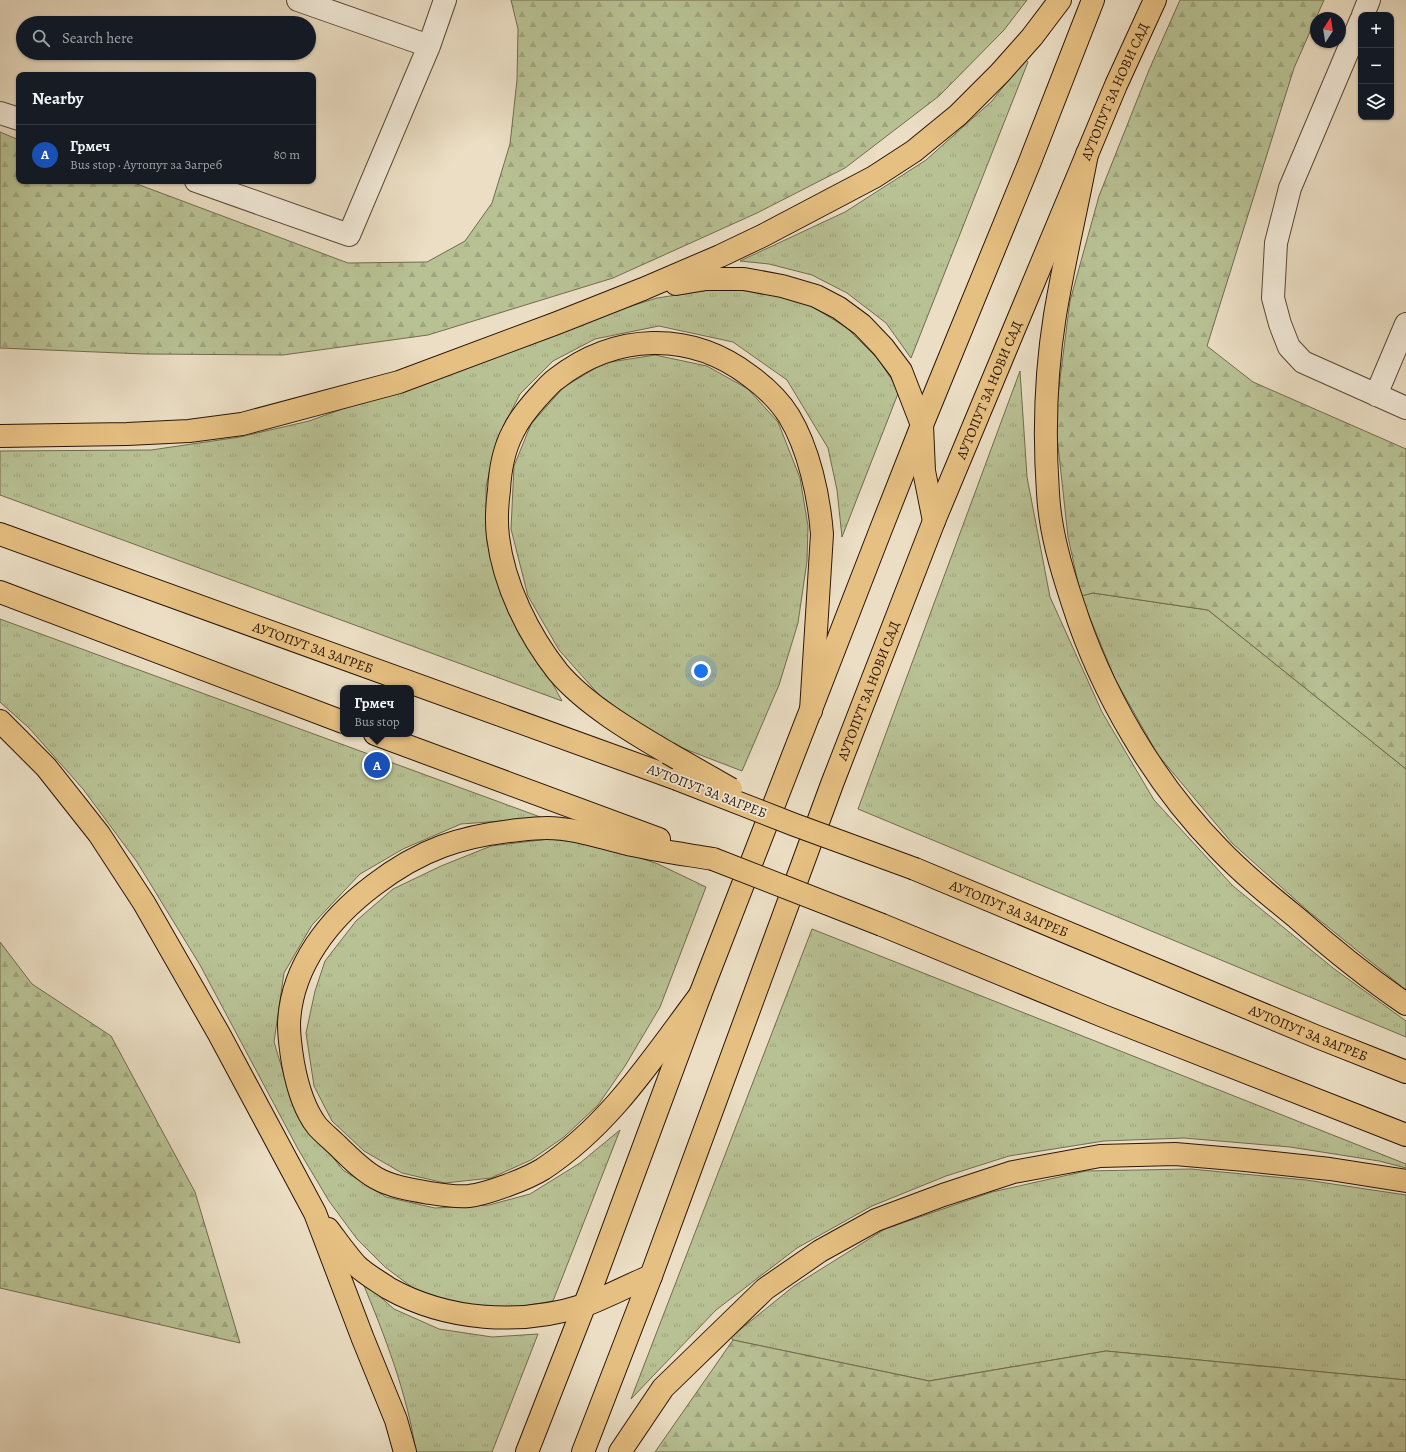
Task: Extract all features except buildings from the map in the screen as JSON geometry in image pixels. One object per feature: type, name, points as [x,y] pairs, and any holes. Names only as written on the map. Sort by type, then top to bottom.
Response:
[{"type":"main road","points":[[0,436],[127,434],[189,431],[242,424],[399,382],[557,324],[643,289],[720,256],[764,235],[874,177],[914,151],[958,115],[1000,73],[1032,37],[1060,0]]},
{"type":"main road","points":[[527,1452],[584,1305],[700,995],[922,425],[1029,164],[1093,0]]},
{"type":"main road","name":"АУТОПУТ ЗА НОВИ САД","points":[[583,1452],[651,1276],[832,784],[934,521],[1116,85],[1155,0]]},
{"type":"main road","points":[[1088,154],[1055,315],[1049,366],[1046,454],[1048,496],[1057,553],[1082,634],[1123,719],[1146,757],[1193,821],[1247,876],[1341,956],[1406,1004]]},
{"type":"main road","points":[[643,289],[706,279],[744,279],[782,286],[816,296],[839,308],[862,325],[883,347],[901,371],[922,425],[924,471],[934,521]]},
{"type":"main road","points":[[795,825],[668,753],[614,720],[583,696],[559,673],[541,648],[522,615],[503,563],[498,536],[497,507],[500,476],[505,454],[513,431],[531,405],[554,380],[578,364],[604,351],[630,345],[662,342],[713,354],[741,370],[768,390],[789,416],[802,445],[813,478],[820,506],[822,534],[811,711]]},
{"type":"main road","name":"АУТОПУТ ЗА ЗАГРЕБ","points":[[0,534],[677,779],[795,825],[915,869],[1315,1036],[1406,1072]]},
{"type":"main road","points":[[0,592],[340,721]]},
{"type":"main road","points":[[0,721],[46,767],[99,834],[140,896],[219,1034],[315,1213],[363,1339],[396,1420],[404,1452]]},
{"type":"main road","points":[[383,737],[713,859],[882,925],[1103,1016],[1406,1136]]},
{"type":"main road","points":[[700,995],[612,1110],[573,1148],[540,1172],[505,1186],[470,1196],[441,1195],[407,1190],[376,1178],[351,1160],[317,1125],[304,1105],[297,1082],[289,1024],[294,994],[303,969],[316,944],[332,922],[356,898],[391,872],[423,853],[451,842],[479,836],[546,828],[584,832],[626,844],[713,859]]},
{"type":"main road","points":[[620,1452],[663,1388],[765,1289],[820,1251],[876,1220],[943,1195],[1014,1172],[1100,1156],[1175,1154],[1330,1169],[1406,1181]]},
{"type":"main road","points":[[315,1213],[357,1266],[385,1286],[403,1296],[428,1306],[455,1313],[482,1317],[510,1317],[545,1314],[584,1305],[651,1276]]},
{"type":"street","points":[[298,0],[428,46]]},
{"type":"street","points":[[205,184],[349,234],[428,46],[445,0]]},
{"type":"street","points":[[1364,12],[1369,0]]},
{"type":"street","points":[[1358,27],[1290,188],[1276,243],[1274,298],[1280,324],[1289,347],[1303,362],[1406,408]]},
{"type":"street","points":[[0,112],[16,118]]},
{"type":"street","points":[[1376,395],[1406,324]]},
{"type":"green space","points":[[511,0],[1027,0],[1004,30],[939,96],[845,168],[757,213],[613,278],[428,335],[283,355],[144,354],[0,348],[0,132],[16,139],[16,184],[137,184],[348,263],[427,262],[465,241],[492,203],[510,144],[517,80],[518,29]]},
{"type":"green space","points":[[1180,0],[1324,0],[1319,12],[1310,12],[1310,32],[1294,68],[1207,346],[1253,382],[1406,449],[1406,769],[1208,610],[1093,593],[1081,596],[1068,537],[1055,418],[1070,301],[1099,196],[1149,70]]},
{"type":"green space","points":[[1025,59],[1028,62],[911,358],[886,323],[847,293],[812,275],[769,264],[740,261],[845,212],[926,160],[992,101]]},
{"type":"green space","points":[[715,289],[765,292],[806,303],[846,327],[879,360],[899,391],[842,537],[837,490],[828,448],[787,380],[733,342],[659,326],[595,339],[553,361],[520,394],[497,439],[486,487],[487,542],[519,621],[562,701],[0,495],[0,451],[151,450],[240,437],[309,421],[609,313],[657,298]]},
{"type":"green space","points":[[655,355],[707,366],[748,389],[778,422],[800,478],[808,526],[807,561],[798,623],[779,685],[742,771],[659,739],[608,705],[559,650],[528,596],[511,529],[514,466],[531,424],[564,387],[604,363]]},
{"type":"green space","points":[[1020,371],[1027,477],[1050,597],[1102,712],[1154,800],[1233,886],[1333,968],[1406,1021],[1406,1037],[858,809]]},
{"type":"green space","points":[[1093,593],[1208,610],[1406,769],[1406,990],[1308,911],[1232,843],[1158,755],[1115,679],[1081,596]]},
{"type":"green space","points":[[0,619],[543,818],[461,824],[403,849],[360,874],[312,925],[284,973],[274,1042],[294,1108],[343,1170],[386,1197],[435,1208],[489,1205],[530,1194],[580,1163],[620,1130],[553,1301],[524,1306],[490,1309],[451,1303],[413,1288],[385,1267],[357,1239],[329,1201],[298,1149],[200,965],[137,862],[83,789],[29,728],[0,702]]},
{"type":"green space","points":[[549,839],[599,844],[658,864],[706,887],[660,1007],[625,1066],[598,1105],[564,1137],[531,1160],[491,1178],[445,1183],[402,1173],[364,1151],[332,1121],[314,1086],[306,1033],[315,991],[325,961],[356,921],[393,889],[441,866],[491,846]]},
{"type":"green space","points":[[812,929],[1406,1164],[1406,1168],[1379,1161],[1290,1147],[1184,1138],[1104,1141],[1009,1156],[946,1176],[872,1206],[797,1248],[716,1310],[631,1399]]},
{"type":"green space","points":[[0,942],[32,984],[111,1036],[195,1192],[240,1343],[0,1288]]},
{"type":"green space","points":[[1191,1169],[1306,1180],[1406,1195],[1406,1380],[1106,1351],[929,1381],[733,1340],[731,1337],[794,1286],[885,1229],[992,1192],[1086,1171]]},
{"type":"green space","points":[[362,1281],[394,1309],[439,1329],[492,1337],[538,1334],[492,1452],[416,1452],[401,1386],[379,1323]]},
{"type":"green space","points":[[733,1340],[929,1381],[1106,1351],[1406,1380],[1406,1452],[655,1452]]},
{"type":"place","name":"Грмеч","points":[[377,765]]}]
